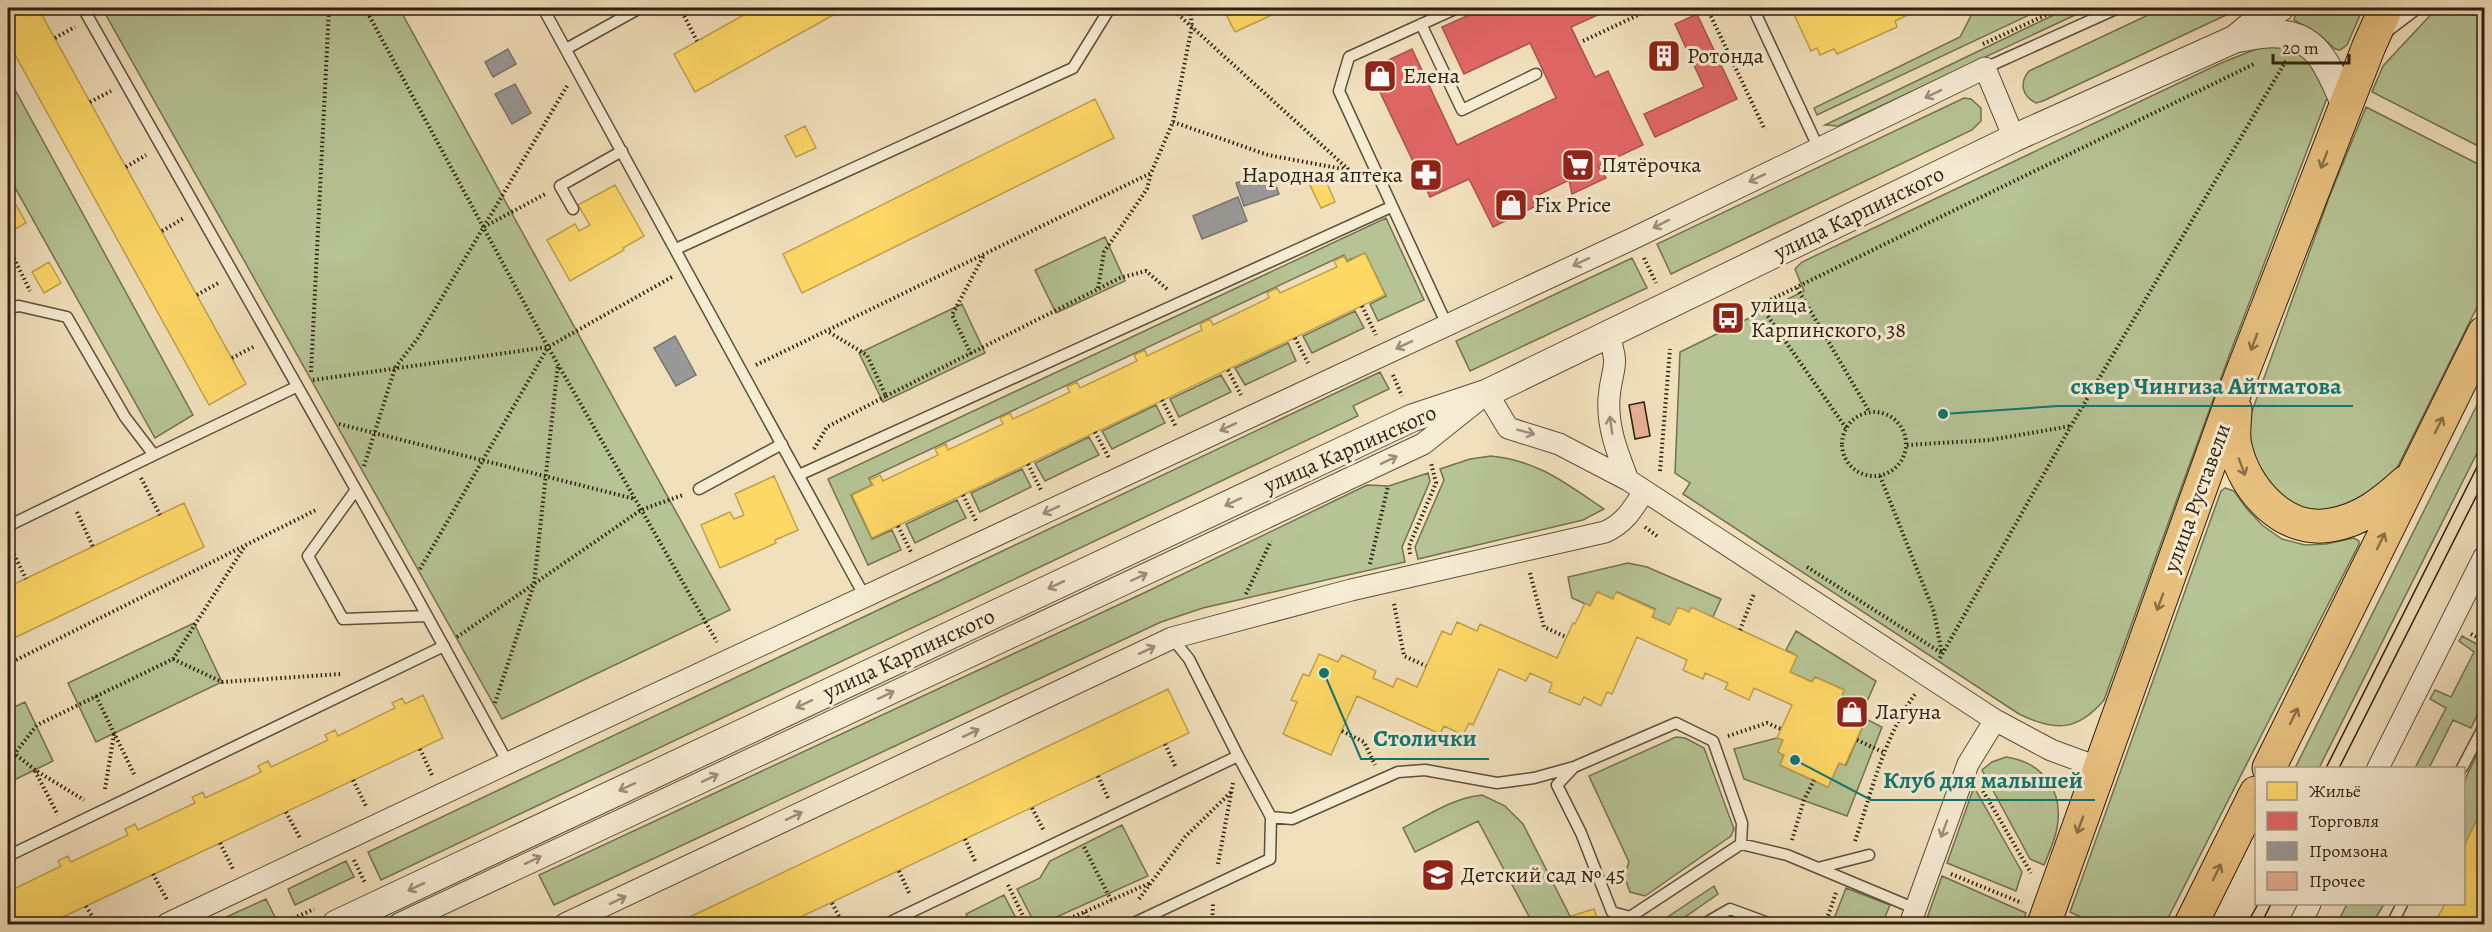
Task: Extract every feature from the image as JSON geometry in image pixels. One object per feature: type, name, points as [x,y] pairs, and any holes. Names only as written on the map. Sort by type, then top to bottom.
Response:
[{"type":"main road","name":"улица Руставели","points":[[2032,911],[2100,768],[2236,389],[2345,105],[2386,8]]},
{"type":"main road","points":[[2268,767],[2484,333]]},
{"type":"main road","points":[[2236,389],[2234,444],[2245,476],[2260,497],[2279,514],[2303,526],[2330,526],[2356,518],[2378,506],[2412,477]]},
{"type":"main road","points":[[2191,924],[2255,795]]},
{"type":"street","name":"улица Карпинского","points":[[336,924],[1412,418],[1487,393],[2014,138],[2235,39],[2259,19],[2280,8]]},
{"type":"street","name":"улица Карпинского","points":[[2235,39],[2276,34],[2295,36],[2311,45],[2323,58],[2345,105]]},
{"type":"street","points":[[167,924],[1447,325],[1985,68],[2014,138]]},
{"type":"street","points":[[565,924],[1172,638],[1235,619],[1365,587],[1605,532],[1619,525],[1628,516],[1636,486],[1617,452],[1610,426],[1609,397],[1616,355],[1608,335]]},
{"type":"street","points":[[1487,393],[1508,428],[1559,444],[1636,486],[1995,720],[2051,750],[2100,768]]},
{"type":"street","name":"улица Карпинского","points":[[399,924],[1423,444],[1487,393]]},
{"type":"street","points":[[2379,767],[2484,557]]},
{"type":"street","points":[[1913,917],[1968,764],[1995,720]]},
{"type":"street","points":[[2300,924],[2309,905]]},
{"type":"lane","points":[[83,8],[313,418],[410,585],[508,763]]},
{"type":"lane","points":[[543,8],[865,597]]},
{"type":"lane","points":[[566,49],[640,8]]},
{"type":"lane","points":[[676,249],[1073,68],[1110,8]]},
{"type":"lane","points":[[1753,8],[1819,149]]},
{"type":"lane","points":[[1985,68],[2118,8]]},
{"type":"lane","points":[[2369,46],[2418,8]]},
{"type":"lane","points":[[1447,325],[1339,91],[1349,57],[1455,9]]},
{"type":"lane","points":[[1421,24],[1462,110],[1536,74]]},
{"type":"lane","points":[[573,209],[560,186],[622,151]]},
{"type":"lane","points":[[799,476],[1391,207]]},
{"type":"lane","points":[[8,308],[19,306],[39,309],[67,317],[125,417],[154,455]]},
{"type":"lane","points":[[8,526],[296,387]]},
{"type":"lane","points":[[699,489],[782,444]]},
{"type":"lane","points":[[356,491],[308,556],[343,619],[427,616]]},
{"type":"lane","points":[[1132,924],[1270,859],[1271,817],[1189,659],[1172,638]]},
{"type":"lane","points":[[8,856],[444,646]]},
{"type":"lane","points":[[1271,817],[1292,819],[1398,772],[1425,770],[1497,783],[1534,778],[1574,767],[1676,723],[1713,741],[1742,823],[1740,844]]},
{"type":"lane","points":[[2463,767],[2484,726]]},
{"type":"lane","points":[[886,924],[1238,756]]},
{"type":"lane","points":[[1574,767],[1557,785],[1581,833],[1612,912],[1630,917],[1740,844],[1787,855],[1842,877],[1913,917]]},
{"type":"lane","points":[[1818,868],[1869,855]]},
{"type":"lane","points":[[2392,924],[2401,905]]},
{"type":"lane","points":[[1704,924],[1730,909],[1771,924]]},
{"type":"path","points":[[329,8],[311,380],[548,347],[687,269]]},
{"type":"path","points":[[365,8],[548,347],[718,644]]},
{"type":"path","points":[[680,8],[697,41]]},
{"type":"path","points":[[1171,8],[1391,207]]},
{"type":"path","points":[[1098,289],[1104,252],[1147,189],[1151,173],[1173,122],[1192,26],[1190,8]]},
{"type":"path","points":[[1583,41],[1653,8]]},
{"type":"path","points":[[1707,8],[1765,130]]},
{"type":"path","points":[[1942,654],[2072,426],[2287,59],[2278,60]]},
{"type":"path","points":[[1846,428],[1760,305],[2241,70],[2260,63]]},
{"type":"path","points":[[8,664],[356,491],[395,368],[418,338],[577,69]]},
{"type":"path","points":[[1173,122],[1268,155],[1350,170]]},
{"type":"path","points":[[126,167],[161,147]]},
{"type":"path","points":[[742,372],[1151,173]]},
{"type":"path","points":[[484,227],[560,186]]},
{"type":"path","points":[[162,231],[197,210]]},
{"type":"path","points":[[8,246],[39,309]]},
{"type":"path","points":[[1642,253],[1658,287]]},
{"type":"path","points":[[970,354],[952,315],[984,254]]},
{"type":"path","points":[[799,476],[827,428],[1120,278],[1146,270],[1182,302]]},
{"type":"path","points":[[197,295],[233,274]]},
{"type":"path","points":[[1797,288],[1869,412]]},
{"type":"path","points":[[1362,306],[1379,342]]},
{"type":"path","points":[[826,331],[867,355],[886,396]]},
{"type":"path","points":[[232,358],[269,338]]},
{"type":"path","points":[[1295,338],[1308,363]]},
{"type":"path","points":[[410,585],[548,347]]},
{"type":"path","points":[[1660,471],[1670,349]]},
{"type":"path","points":[[488,726],[534,584],[558,364]]},
{"type":"path","points":[[1228,370],[1241,395]]},
{"type":"path","points":[[1392,372],[1406,405]]},
{"type":"path","points":[[1162,400],[1176,427]]},
{"type":"path","points":[[1869,412],[1883,413],[1896,420],[1904,431],[1907,445],[1902,459],[1893,470],[1880,476],[1865,475],[1853,468],[1844,456],[1842,442],[1846,428],[1855,417],[1869,412]]},
{"type":"path","points":[[313,418],[635,499]]},
{"type":"path","points":[[1907,445],[1990,440],[2072,426]]},
{"type":"path","points":[[1095,432],[1109,458]]},
{"type":"path","points":[[1412,564],[1409,546],[1436,483],[1429,457]]},
{"type":"path","points":[[134,464],[160,515]]},
{"type":"path","points":[[1028,464],[1042,490]]},
{"type":"path","points":[[1880,476],[1934,612],[1942,654]]},
{"type":"path","points":[[1365,587],[1389,480],[1379,484]]},
{"type":"path","points":[[444,646],[641,510],[699,489]]},
{"type":"path","points":[[70,495],[93,547]]},
{"type":"path","points":[[963,495],[977,522]]},
{"type":"path","points":[[898,526],[912,553]]},
{"type":"path","points":[[1235,619],[1275,531]]},
{"type":"path","points":[[8,541],[27,579]]},
{"type":"path","points":[[8,760],[37,725],[173,659],[246,545]]},
{"type":"path","points":[[1805,565],[1942,654]]},
{"type":"path","points":[[1530,571],[1544,627],[1566,637]]},
{"type":"path","points":[[1740,630],[1754,594]]},
{"type":"path","points":[[1394,601],[1404,656],[1426,666]]},
{"type":"path","points":[[173,659],[222,682],[348,674]]},
{"type":"path","points":[[96,696],[142,791]]},
{"type":"path","points":[[1713,741],[1767,723],[1781,729]]},
{"type":"path","points":[[1342,731],[1364,742],[1382,779]]},
{"type":"path","points":[[1825,924],[1892,731]]},
{"type":"path","points":[[105,789],[114,733]]},
{"type":"path","points":[[1857,740],[1885,753]]},
{"type":"path","points":[[1165,744],[1183,782]]},
{"type":"path","points":[[420,749],[434,778]]},
{"type":"path","points":[[8,753],[14,753],[35,770],[84,800]]},
{"type":"path","points":[[1214,886],[1238,756]]},
{"type":"path","points":[[35,770],[64,828]]},
{"type":"path","points":[[1098,776],[1116,814]]},
{"type":"path","points":[[353,780],[367,809]]},
{"type":"path","points":[[1787,855],[1804,800],[1814,780]]},
{"type":"path","points":[[1983,790],[2033,876]]},
{"type":"path","points":[[1133,908],[1185,837],[1231,792]]},
{"type":"path","points":[[1032,808],[1051,845]]},
{"type":"path","points":[[286,812],[301,840]]},
{"type":"path","points":[[965,839],[983,878]]},
{"type":"path","points":[[220,843],[234,871]]},
{"type":"path","points":[[1083,844],[1111,900]]},
{"type":"path","points":[[352,854],[369,891]]},
{"type":"path","points":[[1931,866],[2032,911]]},
{"type":"path","points":[[1001,869],[1028,924]]},
{"type":"path","points":[[899,871],[917,909]]},
{"type":"path","points":[[153,874],[168,902]]},
{"type":"path","points":[[1057,924],[1151,882]]},
{"type":"path","points":[[2027,895],[2032,911]]},
{"type":"path","points":[[832,903],[843,924]]},
{"type":"path","points":[[86,906],[97,924]]},
{"type":"path","points":[[1085,912],[1091,924]]},
{"type":"green space","points":[[102,8],[399,8],[730,610],[502,719]]},
{"type":"green space","points":[[1975,8],[2044,8],[1817,115],[1814,108],[1960,37]]},
{"type":"green space","points":[[2068,8],[2090,8],[1838,126],[1825,125]]},
{"type":"green space","points":[[2163,8],[2241,8],[2043,101],[2036,103],[2025,93],[2023,85],[2029,71]]},
{"type":"green space","points":[[2305,8],[2363,8],[2347,45],[2340,50],[2335,49],[2320,35],[2294,20],[2296,12]]},
{"type":"green space","points":[[2437,8],[2456,8],[2472,15],[2476,8],[2484,8],[2484,149],[2372,92],[2383,66]]},
{"type":"green space","points":[[2274,42],[2292,44],[2327,83],[2327,98],[2229,356],[2104,700],[2085,718],[2075,723],[2055,726],[2019,714],[1683,494],[1690,483],[1675,473],[1680,352],[1804,291],[1795,269],[1802,262],[2221,63]]},
{"type":"green space","points":[[8,77],[193,415],[155,438],[8,175]]},
{"type":"green space","points":[[1964,98],[1971,99],[1981,108],[1981,121],[1972,130],[1671,274],[1657,244]]},
{"type":"green space","points":[[2366,107],[2484,167],[2484,293],[2391,480],[2374,494],[2328,514],[2286,506],[2253,467],[2247,425],[2330,195]]},
{"type":"green space","points":[[1386,218],[1424,300],[1378,321],[1370,304],[1386,296],[1365,253],[1347,261],[1344,255],[869,478],[872,485],[851,495],[872,539],[892,530],[901,550],[868,565],[828,479]]},
{"type":"green space","points":[[1105,237],[1125,281],[1056,313],[1035,270]]},
{"type":"green space","points":[[1632,258],[1647,288],[1470,371],[1456,341]]},
{"type":"green space","points":[[962,304],[985,353],[883,402],[859,353]]},
{"type":"green space","points":[[1355,311],[1364,328],[1312,353],[1303,336]]},
{"type":"green space","points":[[1288,343],[1296,361],[1245,385],[1235,368]]},
{"type":"green space","points":[[1380,372],[1389,389],[1353,406],[1358,416],[381,880],[368,852]]},
{"type":"green space","points":[[1221,375],[1231,392],[1179,417],[1170,399]]},
{"type":"green space","points":[[2484,391],[2484,439],[2320,767],[2296,767]]},
{"type":"green space","points":[[1156,405],[1165,423],[1112,449],[1102,431]]},
{"type":"green space","points":[[1089,437],[1099,455],[1045,481],[1035,463]]},
{"type":"green space","points":[[1491,456],[1538,468],[1564,482],[1604,509],[1583,520],[1418,559],[1415,547],[1444,480],[1440,469],[1470,459]]},
{"type":"green space","points":[[1022,469],[1031,487],[980,512],[971,493]]},
{"type":"green space","points":[[1428,473],[1430,481],[1402,547],[1405,562],[1203,608],[1161,622],[554,905],[539,875],[1146,592],[1367,485],[1389,486]]},
{"type":"green space","points":[[2225,488],[2234,491],[2262,525],[2282,539],[2305,545],[2326,544],[2354,538],[2359,541],[2359,544],[2165,924],[2096,924],[2070,912],[2221,491]]},
{"type":"green space","points":[[957,500],[966,518],[915,543],[906,524]]},
{"type":"green space","points":[[1628,563],[1647,567],[1721,599],[1713,617],[1691,608],[1689,612],[1670,625],[1652,617],[1655,609],[1617,592],[1613,599],[1597,592],[1590,606],[1572,598],[1568,577]]},
{"type":"green space","points":[[194,623],[222,682],[96,742],[68,683]]},
{"type":"green space","points":[[1796,631],[1876,681],[1865,706],[1842,695],[1844,690],[1815,677],[1812,682],[1790,672],[1797,656],[1786,650]]},
{"type":"green space","points":[[2462,636],[2484,648],[2484,701],[2471,728],[2453,720],[2430,767],[2416,767],[2446,708],[2430,699],[2435,690],[2451,697],[2474,652],[2459,641]]},
{"type":"green space","points":[[25,702],[53,761],[8,783],[8,710]]},
{"type":"green space","points":[[1866,719],[1882,727],[1847,816],[1744,779],[1734,749],[1777,738],[1783,740],[1778,752],[1784,755],[1780,765],[1828,787],[1839,763],[1846,765]]},
{"type":"green space","points":[[1676,737],[1685,738],[1704,748],[1734,829],[1731,836],[1645,896],[1630,892],[1624,876],[1629,862],[1589,776]]},
{"type":"green space","points":[[2484,739],[2484,805],[2465,844],[2465,780]]},
{"type":"green space","points":[[2006,757],[2019,760],[2040,772],[2048,780],[2053,790],[2057,802],[2057,828],[2044,865],[2030,859],[1982,770],[1992,762]]},
{"type":"green space","points":[[1974,787],[2022,872],[2016,891],[1947,863]]},
{"type":"green space","points":[[1482,795],[1505,806],[1523,824],[1574,924],[1533,924],[1478,821],[1415,852],[1403,828],[1451,803]]},
{"type":"green space","points":[[1122,825],[1148,876],[1041,924],[1035,924],[1017,889],[1040,878],[1050,861]]},
{"type":"green space","points":[[346,861],[354,877],[295,905],[288,889]]},
{"type":"green space","points":[[1942,876],[2026,913],[2022,924],[1925,924]]},
{"type":"green space","points":[[1714,886],[1718,894],[1675,924],[1657,924]]},
{"type":"green space","points":[[1846,888],[1890,905],[1882,924],[1832,924]]},
{"type":"green space","points":[[1004,895],[1019,924],[971,924],[966,914]]},
{"type":"green space","points":[[266,899],[276,919],[264,924],[211,924]]},
{"type":"green space","points":[[2346,905],[2383,905],[2372,924],[2337,924]]},
{"type":"building: Жильё","points":[[8,8],[38,8],[246,384],[209,405],[8,42]]},
{"type":"building: Жильё","points":[[756,8],[846,8],[695,92],[674,54]]},
{"type":"building: Жильё","points":[[1223,8],[1287,8],[1235,32]]},
{"type":"building: Жильё","points":[[1791,8],[1915,8],[1912,13],[1895,21],[1897,27],[1837,54],[1834,49],[1820,55],[1817,48],[1811,51]]},
{"type":"building: Жильё","points":[[1095,99],[1114,138],[802,293],[783,254]]},
{"type":"building: Жильё","points":[[805,126],[816,148],[796,157],[785,136]]},
{"type":"building: Жильё","points":[[1323,174],[1335,202],[1321,208],[1308,181]]},
{"type":"building: Жильё","points":[[615,185],[644,236],[570,281],[547,240],[575,224],[579,231],[590,225],[578,205]]},
{"type":"building: Жильё","points":[[8,190],[26,223],[8,233]]},
{"type":"building: Жильё","points":[[1365,253],[1385,295],[872,538],[852,495],[873,485],[870,480],[880,475],[883,481],[938,455],[935,449],[946,444],[948,450],[1003,424],[1000,418],[1010,413],[1013,419],[1070,392],[1067,387],[1077,382],[1080,388],[1137,361],[1134,355],[1145,350],[1147,356],[1202,330],[1200,324],[1210,319],[1213,325],[1269,298],[1267,293],[1277,288],[1280,293],[1337,267],[1334,261],[1344,256],[1347,262]]},
{"type":"building: Жильё","points":[[49,262],[61,283],[44,293],[32,272]]},
{"type":"building: Жильё","points":[[774,476],[798,530],[775,540],[776,543],[720,568],[701,525],[730,512],[734,519],[744,515],[735,494]]},
{"type":"building: Жильё","points":[[184,503],[204,547],[8,641],[8,587]]},
{"type":"building: Жильё","points":[[1597,592],[1613,599],[1616,592],[1655,610],[1652,617],[1670,625],[1678,607],[1689,612],[1691,607],[1797,656],[1790,672],[1812,682],[1815,677],[1844,690],[1842,695],[1865,706],[1860,716],[1866,719],[1845,765],[1839,763],[1828,787],[1780,765],[1784,755],[1778,752],[1783,740],[1777,738],[1792,705],[1754,688],[1749,700],[1725,689],[1728,683],[1705,673],[1703,679],[1683,670],[1687,660],[1637,637],[1612,694],[1607,692],[1601,706],[1584,697],[1580,705],[1549,692],[1552,683],[1530,673],[1526,681],[1499,669],[1473,725],[1469,723],[1463,735],[1444,726],[1440,734],[1357,696],[1331,755],[1283,734],[1297,702],[1291,700],[1303,674],[1309,676],[1319,654],[1338,662],[1342,655],[1376,671],[1373,678],[1393,687],[1397,678],[1417,687],[1442,631],[1451,635],[1457,622],[1477,631],[1480,624],[1557,658],[1585,603],[1590,606]]},
{"type":"building: Жильё","points":[[1168,689],[1189,733],[786,924],[675,924]]},
{"type":"building: Жильё","points":[[423,695],[443,738],[48,924],[8,924],[8,892],[61,866],[58,861],[68,856],[71,862],[128,835],[125,829],[135,824],[138,830],[195,803],[192,797],[203,792],[205,798],[261,772],[258,766],[268,761],[271,767],[328,740],[325,735],[335,730],[338,736],[395,708],[392,703],[402,698],[405,704]]},
{"type":"building: Жильё","points":[[2484,805],[2484,924],[2434,924],[2444,905],[2465,905],[2465,844]]},
{"type":"building: Жильё","points":[[1594,909],[1599,924],[1574,924],[1571,916]]},
{"type":"building: Торговля","points":[[1484,8],[1613,8],[1571,27],[1595,77],[1608,71],[1643,145],[1598,166],[1606,178],[1572,194],[1569,180],[1532,198],[1536,206],[1493,227],[1469,179],[1430,197],[1369,69],[1412,49],[1457,145],[1556,98],[1530,43],[1464,74],[1442,27]]},
{"type":"building: Торговля","points":[[1697,14],[1737,99],[1655,137],[1644,114],[1704,87],[1675,24]]},
{"type":"building: Торговля","name":"Ротонда","points":[[1660,45],[1668,45],[1674,51],[1674,59],[1668,65],[1660,65],[1654,59],[1654,51]]},
{"type":"building: Промзона","points":[[508,49],[516,64],[493,77],[485,62]]},
{"type":"building: Промзона","points":[[515,84],[531,113],[512,124],[495,94]]},
{"type":"building: Промзона","points":[[1271,171],[1279,194],[1244,206],[1236,183]]},
{"type":"building: Промзона","points":[[1238,197],[1247,221],[1202,239],[1193,216]]},
{"type":"building: Промзона","points":[[675,336],[696,375],[676,386],[654,348]]},
{"type":"building: Прочее","points":[[1644,402],[1650,436],[1635,439],[1629,405]]},
{"type":"tram line","points":[[2327,767],[2484,453]]},
{"type":"tram line","points":[[2340,767],[2484,481]]},
{"type":"tram line","points":[[2247,924],[2257,905]]},
{"type":"tram line","points":[[2261,924],[2270,905]]},
{"type":"place","name":"Ротонда","points":[[1664,56]]},
{"type":"place","name":"Елена","points":[[1380,76]]},
{"type":"place","name":"Пятёрочка","points":[[1578,165]]},
{"type":"place","name":"Народная аптека","points":[[1426,175]]},
{"type":"place","name":"Fix Price","points":[[1511,205]]},
{"type":"place","name":"улица Карпинского, 38","points":[[1728,318]]},
{"type":"place","name":"сквер Чингиза Айтматова","points":[[1943,414]]},
{"type":"place","name":"Столички","points":[[1324,673]]},
{"type":"place","name":"Лагуна","points":[[1852,712]]},
{"type":"place","name":"Клуб для малышей","points":[[1795,760]]},
{"type":"place","name":"Детский сад № 45","points":[[1438,875]]}]
